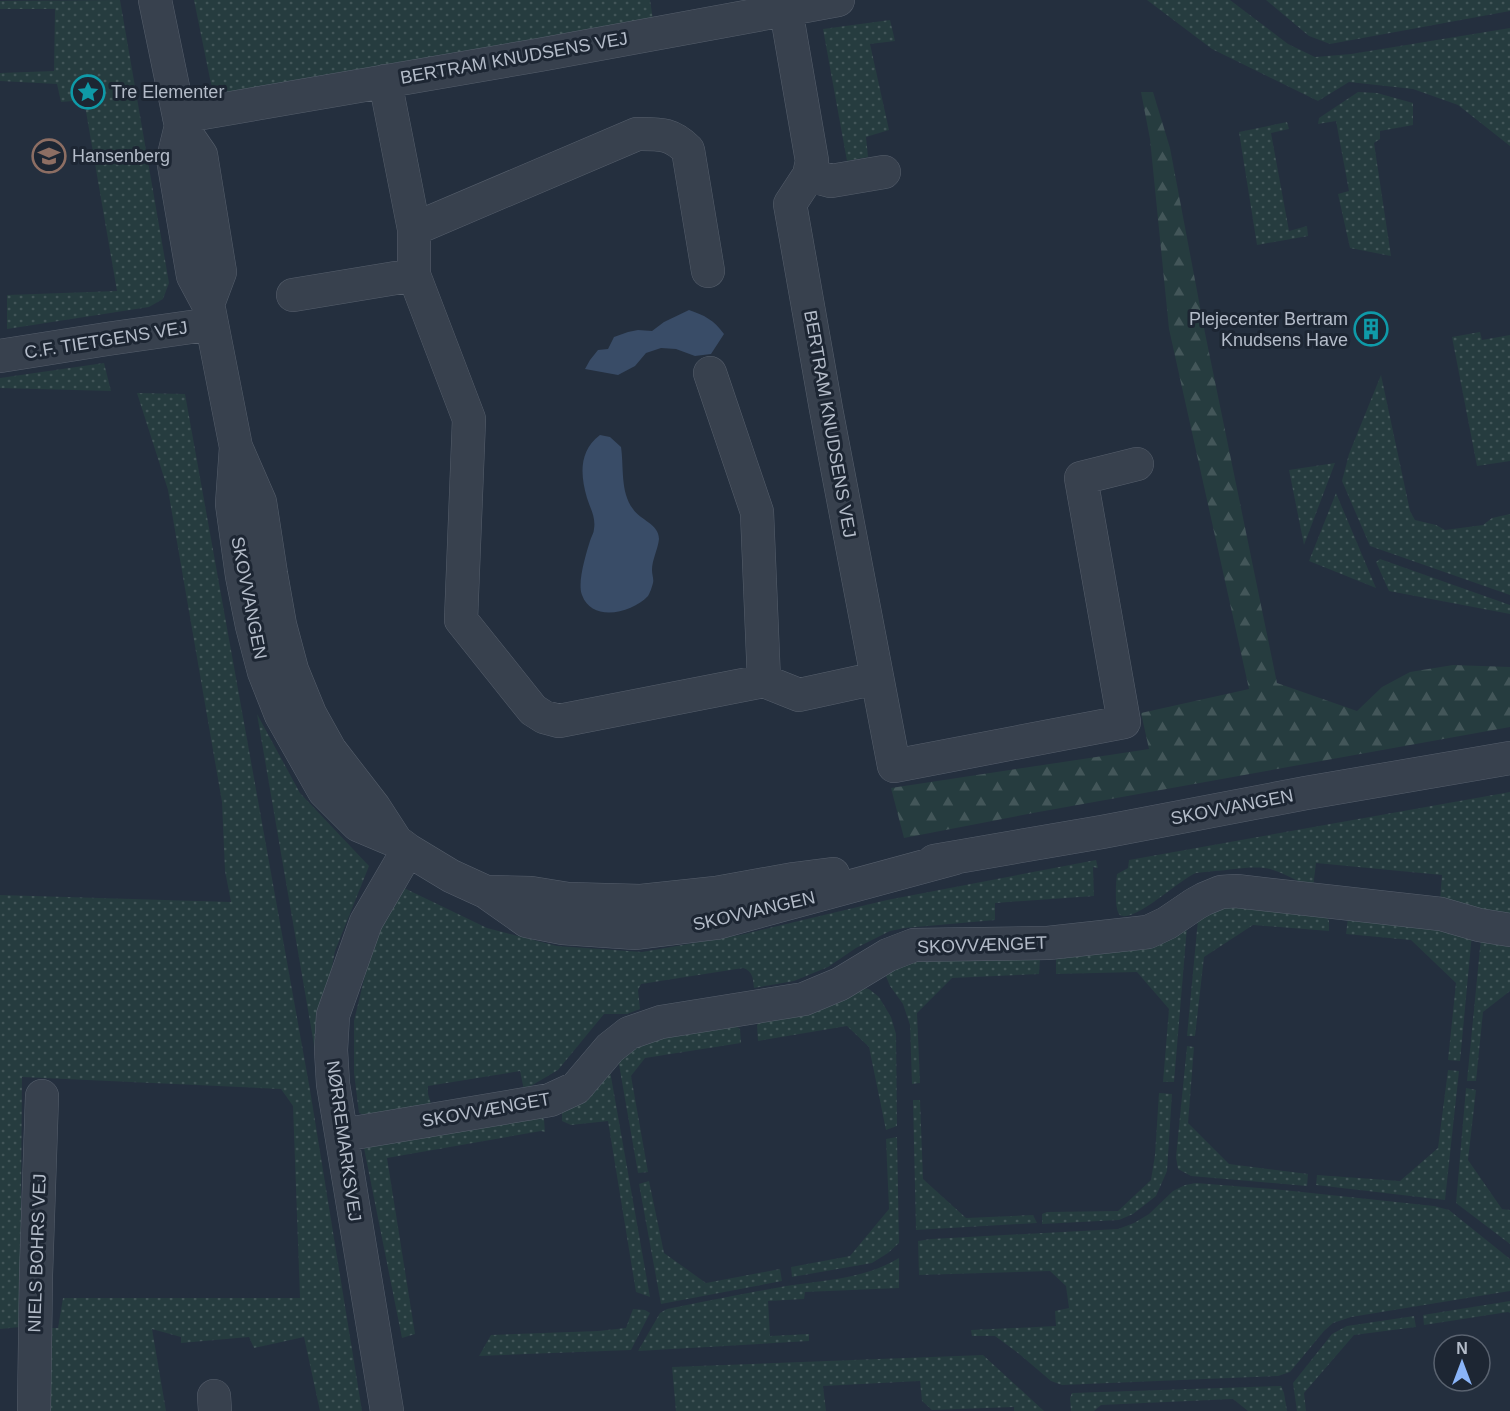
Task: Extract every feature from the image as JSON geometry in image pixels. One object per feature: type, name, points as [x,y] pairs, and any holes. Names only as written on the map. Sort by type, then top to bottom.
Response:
[{"type":"street","name":"SKOVVANGEN","points":[[155,0],[180,121],[173,159],[193,276],[210,314],[236,447],[260,502],[280,625],[292,670],[310,714],[330,750],[402,845],[451,876],[486,892],[531,893],[568,899],[641,901],[716,893],[794,879],[955,858],[1510,758]]},
{"type":"street","name":"BERTRAM KNUDSENS VEJ","points":[[180,121],[385,81],[838,0]]},
{"type":"street","points":[[786,10],[812,161],[809,175],[831,181],[884,172]]},
{"type":"street","name":"BERTRAM KNUDSENS VEJ","points":[[385,81],[414,229],[414,275],[470,418],[462,620],[533,710],[558,722],[764,681]]},
{"type":"street","points":[[414,229],[637,134],[663,134],[681,143],[688,150],[708,271]]},
{"type":"street","name":"BERTRAM KNUDSENS VEJ","points":[[809,175],[790,204],[894,766],[1124,722],[1081,478],[1137,464]]},
{"type":"street","points":[[293,295],[414,275]]},
{"type":"street","name":"C.F. TIETGENS VEJ","points":[[0,356],[107,339],[210,314]]},
{"type":"street","points":[[710,373],[757,512],[764,681],[799,695],[877,678]]},
{"type":"street","name":"NØRREMARKSVEJ","points":[[387,1411],[333,1084],[331,1050],[333,1015],[366,922],[402,845]]},
{"type":"street","name":"SKOVVÆNGET","points":[[342,1135],[550,1100],[576,1088],[610,1048],[629,1033],[661,1022],[804,999],[840,984],[888,955],[914,945],[1048,943],[1148,932],[1167,923],[1204,899],[1221,892],[1236,891],[1441,914],[1479,925],[1510,930]]},
{"type":"street","name":"NIELS BOHRS VEJ","points":[[34,1411],[42,1096]]},
{"type":"green space","points":[[120,0],[169,283],[163,299],[149,307],[7,329],[7,295],[117,291],[84,100],[61,102],[57,84],[0,81],[0,73],[54,71],[55,9],[0,9],[0,1]]},
{"type":"green space","points":[[194,0],[650,0],[653,20],[218,95],[213,90],[210,79]]},
{"type":"green space","points":[[1147,0],[1230,0],[1288,44],[1315,57],[1351,54],[1510,28],[1510,146],[1458,105],[1413,89],[1349,82],[1318,101],[1212,49]]},
{"type":"green space","points":[[1266,0],[1510,0],[1510,11],[1330,44],[1309,36]]},
{"type":"green space","points":[[890,20],[895,41],[870,44],[889,130],[866,137],[868,157],[847,161],[823,29]]},
{"type":"green space","points":[[1141,92],[1153,92],[1170,148],[1205,333],[1277,683],[1357,711],[1382,687],[1410,672],[1453,665],[1510,667],[1510,727],[904,838],[891,788],[1149,749],[1141,713],[1249,689],[1169,329],[1150,139]]},
{"type":"green space","points":[[1358,92],[1377,93],[1413,103],[1413,125],[1380,131],[1380,139],[1374,143],[1391,256],[1350,248],[1338,194],[1349,191],[1336,121],[1318,124],[1319,118]]},
{"type":"green space","points":[[1287,122],[1289,129],[1271,133],[1289,231],[1307,226],[1308,236],[1257,245],[1239,132]]},
{"type":"green space","points":[[1480,332],[1482,340],[1510,335],[1510,461],[1477,466],[1452,337]]},
{"type":"green space","points":[[104,363],[111,391],[0,388],[0,378]]},
{"type":"green space","points":[[1381,375],[1410,511],[1415,520],[1436,525],[1445,530],[1483,525],[1492,518],[1510,514],[1510,595],[1370,546],[1342,481],[1349,454]]},
{"type":"green space","points":[[137,393],[185,394],[310,1090],[362,1411],[320,1411],[304,1337],[254,1348],[249,1337],[181,1343],[181,1337],[152,1329],[166,1411],[46,1411],[45,1328],[58,1328],[63,1298],[300,1298],[293,1106],[281,1089],[22,1077],[20,1327],[0,1329],[0,895],[231,902],[225,871],[222,802],[168,490]]},
{"type":"green space","points":[[1335,463],[1304,545],[1289,470]]},
{"type":"green space","points":[[1336,493],[1376,588],[1309,561]]},
{"type":"green space","points":[[1380,559],[1510,605],[1510,614],[1389,591],[1376,562]]},
{"type":"green space","points":[[257,714],[300,793],[369,866],[335,951],[324,1009],[318,1068]]},
{"type":"green space","points":[[1510,792],[1510,920],[1440,900],[1442,875],[1316,863],[1313,888],[1281,873],[1257,867],[1196,873],[1136,913],[1127,916],[1120,915],[1118,912],[1117,874],[1128,868],[1129,860]]},
{"type":"green space","points":[[1096,860],[1098,868],[1093,867],[1094,896],[995,903],[995,920],[890,931],[856,948],[828,967],[794,981],[754,988],[751,973],[743,968],[641,984],[638,990],[640,1009],[627,1014],[604,1014],[558,1070],[524,1090],[520,1071],[428,1086],[432,1107],[370,1117],[359,1113],[354,1073],[354,1021],[367,967],[382,925],[404,888],[487,928],[557,946],[642,952],[740,935],[887,900]]},
{"type":"green space","points":[[1209,905],[1324,911],[1329,921],[1329,931],[1253,925],[1204,957],[1195,1036],[1187,1036],[1199,909]]},
{"type":"green space","points":[[1188,915],[1174,1082],[1163,1082],[1169,1009],[1137,972],[1056,974],[1056,954]]},
{"type":"green space","points":[[1348,918],[1472,934],[1460,1061],[1448,1060],[1456,983],[1411,940],[1346,934]]},
{"type":"green space","points":[[1481,938],[1510,944],[1510,991],[1483,1012],[1476,1081],[1467,1081]]},
{"type":"green space","points":[[901,959],[1040,959],[1039,974],[952,978],[917,1013],[920,1083],[912,1084],[910,1025],[903,1004],[890,986],[883,969]]},
{"type":"green space","points":[[862,988],[869,989],[879,997],[891,1017],[896,1034],[897,1126],[886,1130],[869,1047],[847,1026],[758,1041],[757,1025],[760,1019]]},
{"type":"green space","points":[[733,1023],[740,1029],[741,1043],[645,1058],[631,1076],[648,1172],[638,1173],[617,1053],[625,1043]]},
{"type":"green space","points":[[1187,1046],[1194,1047],[1188,1123],[1229,1164],[1308,1174],[1307,1186],[1191,1176],[1178,1169],[1176,1157]]},
{"type":"green space","points":[[1448,1070],[1459,1071],[1445,1200],[1316,1185],[1317,1175],[1400,1181],[1438,1148]]},
{"type":"green space","points":[[610,1071],[650,1297],[636,1292],[608,1121],[571,1125],[562,1121],[562,1110]]},
{"type":"green space","points":[[1466,1088],[1476,1090],[1468,1160],[1502,1209],[1510,1210],[1510,1244],[1456,1203]]},
{"type":"green space","points":[[1159,1093],[1172,1094],[1167,1171],[1156,1196],[1133,1214],[1119,1220],[1042,1224],[1042,1214],[1047,1212],[1118,1211],[1151,1180]]},
{"type":"green space","points":[[913,1100],[920,1100],[923,1179],[966,1218],[1033,1215],[1037,1223],[916,1230]]},
{"type":"green space","points":[[539,1109],[544,1120],[545,1132],[387,1158],[415,1334],[402,1338],[364,1148],[374,1137]]},
{"type":"green space","points":[[897,1137],[899,1243],[872,1263],[792,1277],[791,1267],[850,1256],[889,1209],[886,1139]]},
{"type":"green space","points":[[649,1181],[664,1253],[706,1283],[780,1269],[782,1281],[661,1304],[639,1184]]},
{"type":"green space","points":[[1196,1183],[1434,1206],[1449,1210],[1510,1259],[1510,1291],[1351,1317],[1333,1323],[1290,1372],[1278,1376],[1062,1385],[1051,1381],[995,1336],[972,1336],[971,1330],[1056,1326],[1055,1311],[1069,1308],[1066,1286],[1050,1271],[919,1275],[918,1241],[1118,1229],[1149,1214],[1173,1191]]},
{"type":"green space","points":[[899,1258],[899,1288],[805,1292],[804,1299],[768,1301],[770,1336],[809,1334],[809,1341],[638,1351],[660,1313],[667,1309],[858,1275]]},
{"type":"green space","points":[[1510,1301],[1510,1313],[1424,1325],[1423,1315]]},
{"type":"green space","points":[[633,1309],[650,1313],[631,1350],[479,1356],[491,1335],[626,1328]]},
{"type":"green space","points":[[1414,1316],[1416,1327],[1354,1335],[1304,1393],[1306,1411],[1297,1411],[1293,1383],[1332,1334],[1347,1326]]},
{"type":"green space","points":[[983,1355],[1044,1411],[1014,1411],[1014,1407],[932,1410],[922,1401],[920,1381],[823,1386],[826,1411],[676,1411],[672,1367]]},
{"type":"green space","points":[[1281,1386],[1287,1411],[1248,1411],[1233,1399],[1101,1405],[1094,1411],[1071,1411],[1072,1393]]},
{"type":"water","points":[[689,310],[708,319],[724,334],[711,354],[695,356],[676,349],[661,348],[646,353],[635,366],[618,375],[585,369],[598,350],[608,349],[614,337],[638,330],[652,331],[664,322]]},
{"type":"water","points":[[600,435],[610,437],[621,447],[626,495],[636,513],[656,530],[659,539],[652,566],[653,583],[648,596],[623,611],[603,612],[594,609],[587,604],[581,590],[583,568],[594,532],[593,517],[582,472],[588,448]]},
{"type":"place","name":"Tre Elementer","points":[[88,92]]},
{"type":"place","name":"Hansenberg","points":[[49,156]]},
{"type":"place","name":"Plejecenter Bertram Knudsens Have","points":[[1371,329]]}]
